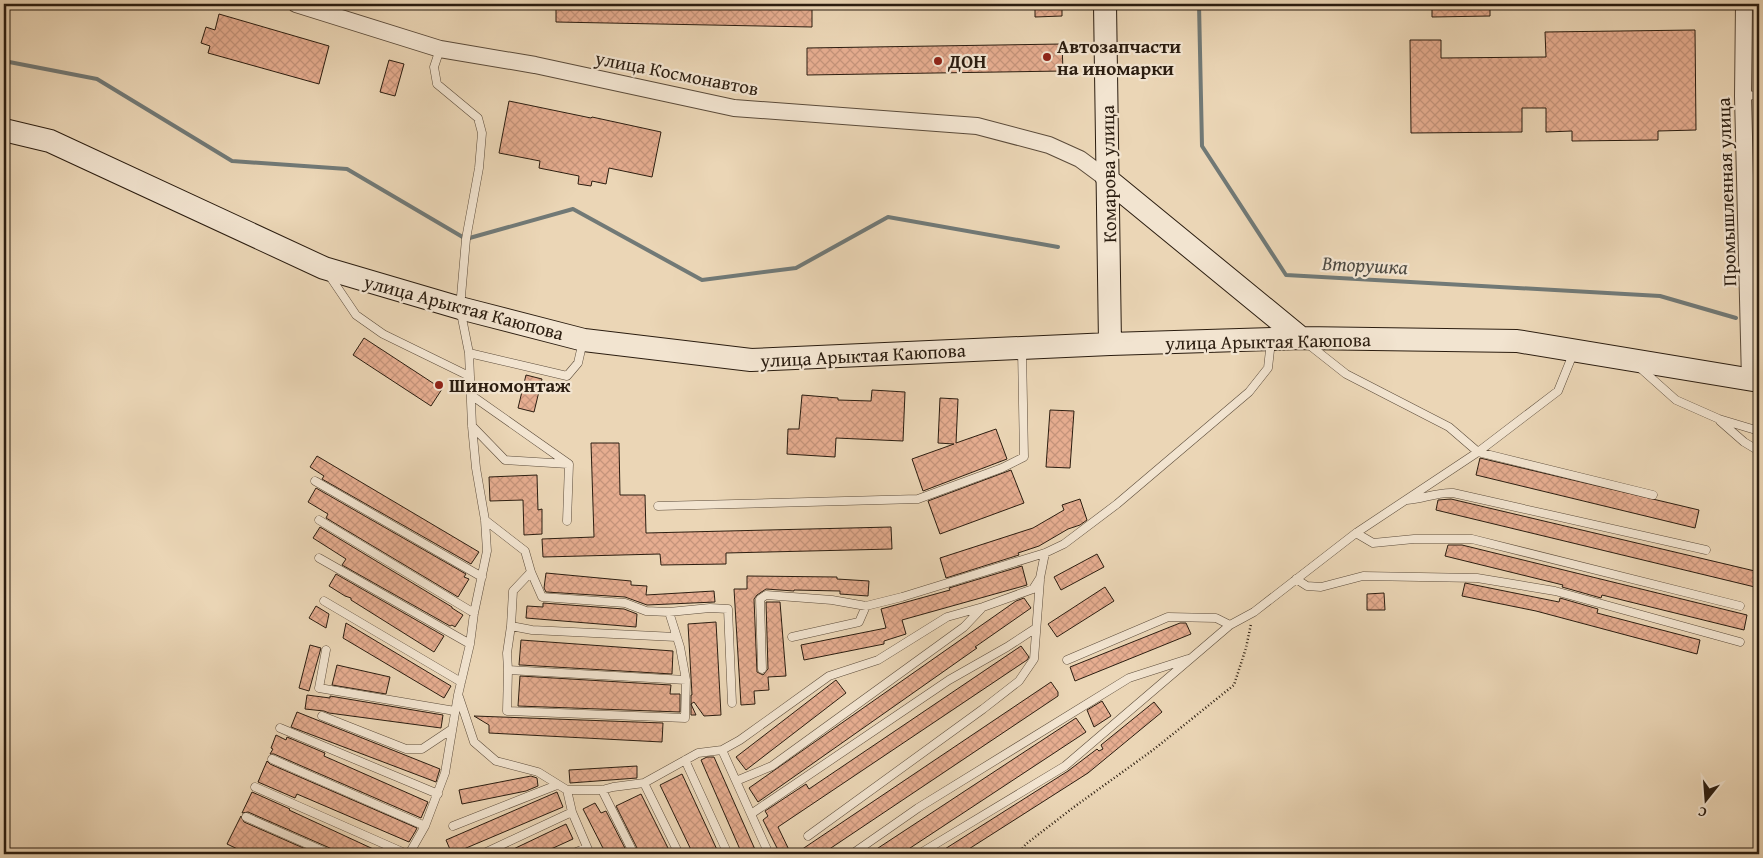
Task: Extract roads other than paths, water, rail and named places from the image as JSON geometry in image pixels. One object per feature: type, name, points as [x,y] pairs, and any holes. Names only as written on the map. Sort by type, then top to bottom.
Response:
[{"type":"street","name":"улица Космонавтов","points":[[296,4],[440,49],[535,65],[734,108],[977,126],[1049,145],[1080,159],[1107,179]]},
{"type":"street","name":"Комарова улица","points":[[1105,4],[1110,344]]},
{"type":"street","name":"Промышленная улица","points":[[1744,4],[1751,95],[1755,380]]},
{"type":"street","name":"улица Арыктая Каюпова","points":[[4,130],[50,141],[324,268],[460,308],[584,340],[751,360],[1110,344],[1301,338],[1517,341],[1755,380]]},
{"type":"street","points":[[1107,179],[1301,338]]},
{"type":"lane","points":[[255,787],[408,854],[425,826],[445,773],[458,695],[470,644],[474,613],[487,551],[485,520],[476,468],[472,426],[469,353],[460,308],[466,239],[479,168],[482,133],[478,118],[437,84],[434,67],[440,49]]},
{"type":"lane","points":[[324,268],[356,315],[383,334],[469,376]]},
{"type":"lane","points":[[1301,338],[1346,374],[1449,427],[1478,452],[1653,495]]},
{"type":"lane","points":[[762,669],[760,599],[766,595],[832,600],[866,606],[902,597],[1045,553],[1064,544],[1117,504],[1249,392],[1268,368],[1271,339]]},
{"type":"lane","points":[[469,353],[567,376],[578,364],[584,340]]},
{"type":"lane","points":[[658,506],[918,499],[1002,468],[1024,457],[1022,348]]},
{"type":"lane","points":[[919,854],[1065,766],[1230,626],[1254,612],[1356,533],[1478,452],[1558,391],[1575,350]]},
{"type":"lane","points":[[1630,359],[1676,400],[1719,420],[1759,431]]},
{"type":"lane","points":[[471,395],[569,464]]},
{"type":"lane","points":[[1719,420],[1744,442],[1759,451]]},
{"type":"lane","points":[[472,426],[505,460],[569,464]]},
{"type":"lane","points":[[567,521],[569,464]]},
{"type":"lane","points":[[315,480],[482,577]]},
{"type":"lane","points":[[1405,500],[1419,499],[1439,492],[1453,493],[1706,550]]},
{"type":"lane","points":[[319,520],[474,613]]},
{"type":"lane","points":[[485,520],[525,551],[531,572],[542,597],[625,603],[646,611],[668,612],[710,608],[728,609],[732,703]]},
{"type":"lane","points":[[1356,533],[1373,543],[1414,539],[1472,539],[1740,606]]},
{"type":"lane","points":[[808,836],[984,709],[1019,681],[1034,659],[1040,578],[1045,553]]},
{"type":"lane","points":[[319,558],[470,644]]},
{"type":"lane","points":[[531,572],[513,591],[507,654],[506,711],[685,718],[686,680],[668,612]]},
{"type":"lane","points":[[1296,579],[1306,586],[1321,587],[1363,576],[1477,578],[1555,591],[1740,642]]},
{"type":"lane","points":[[458,695],[474,742],[496,761],[538,772],[567,790],[602,790],[644,782],[698,752],[722,750],[740,740],[829,676],[878,660],[947,617],[983,608],[1033,589],[1040,578]]},
{"type":"lane","points":[[324,601],[461,682]]},
{"type":"lane","points":[[792,637],[859,622],[866,606]]},
{"type":"lane","points":[[736,781],[772,766],[964,627],[983,608]]},
{"type":"lane","points":[[1067,660],[1168,616],[1216,618],[1230,626]]},
{"type":"lane","points":[[511,626],[532,630],[676,637]]},
{"type":"lane","points":[[751,814],[949,680],[1036,628]]},
{"type":"lane","points":[[326,650],[319,688],[455,711]]},
{"type":"lane","points":[[852,854],[918,808],[1129,678],[1193,658]]},
{"type":"lane","points":[[508,670],[686,680]]},
{"type":"lane","points":[[322,716],[406,749],[422,749],[452,730]]},
{"type":"lane","points":[[280,728],[438,794]]},
{"type":"lane","points":[[722,750],[769,854]]},
{"type":"lane","points":[[272,759],[425,826]]},
{"type":"lane","points":[[685,760],[728,854]]},
{"type":"lane","points":[[644,782],[679,854]]},
{"type":"lane","points":[[453,826],[557,785]]},
{"type":"lane","points":[[567,790],[572,812],[588,851],[572,854]]},
{"type":"lane","points":[[602,790],[634,854]]},
{"type":"lane","points":[[482,854],[572,812]]},
{"type":"lane","points":[[246,817],[330,854]]},
{"type":"waterway","name":"Вторушка","points":[[1199,4],[1202,146],[1286,275],[1660,296],[1736,318]]},
{"type":"waterway","points":[[4,61],[97,79],[232,161],[347,169],[466,239],[573,209],[702,280],[796,268],[888,217],[1058,247]]},
{"type":"place","name":"Автозапчасти на иномарки","points":[[1047,57]]},
{"type":"place","name":"ДОН","points":[[938,61]]},
{"type":"place","name":"Шиномонтаж","points":[[439,385]]}]
